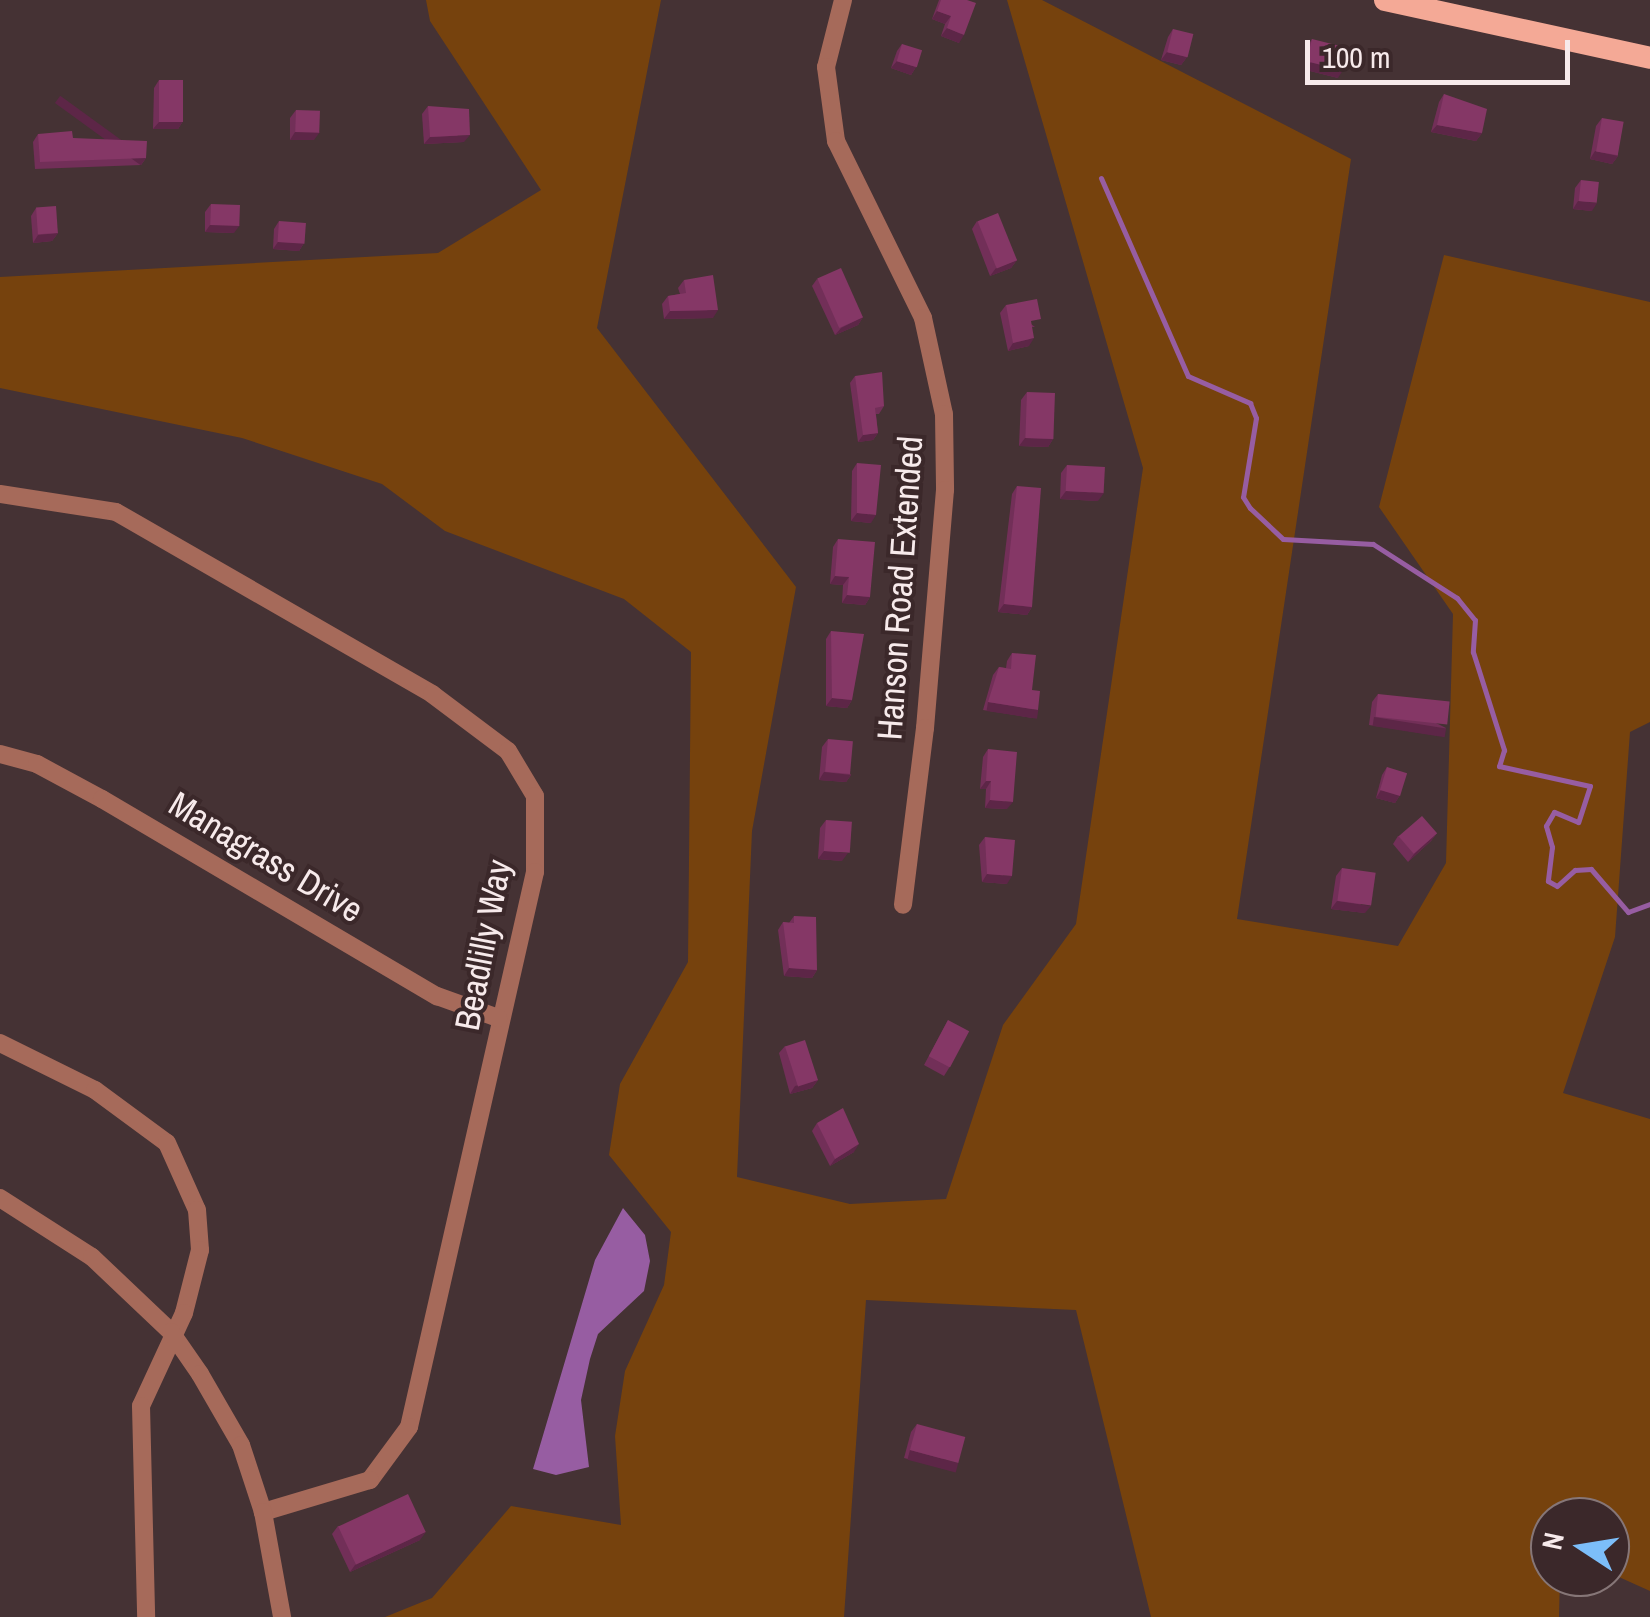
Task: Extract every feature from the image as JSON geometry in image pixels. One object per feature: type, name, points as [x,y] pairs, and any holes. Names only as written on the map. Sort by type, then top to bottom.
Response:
[{"type":"main road","points":[[1386,0],[1650,58]]},
{"type":"street","name":"Hanson Road Extended","points":[[843,0],[826,67],[836,142],[922,318],[944,414],[945,490],[926,728],[903,905]]},
{"type":"street","name":"Beadlilly Way","points":[[0,494],[116,512],[432,694],[508,751],[535,796],[535,872],[498,1018],[466,1193],[410,1427],[370,1480],[263,1512]]},
{"type":"street","name":"Managrass Drive","points":[[0,754],[37,764],[102,799],[437,996],[498,1018]]},
{"type":"street","points":[[0,1043],[95,1090],[166,1142],[197,1210],[200,1250],[184,1312],[171,1332],[142,1406],[146,1617]]},
{"type":"street","points":[[0,1198],[92,1257],[171,1332],[241,1445],[263,1512],[282,1617]]},
{"type":"shaded area","points":[[426,0],[661,0],[597,328],[796,587],[752,831],[737,1177],[850,1204],[946,1199],[1003,1025],[1076,924],[1143,468],[1007,0],[1042,0],[1351,159],[1237,919],[1398,946],[1446,863],[1453,614],[1379,507],[1444,255],[1650,302],[1650,722],[1630,732],[1615,937],[1563,1093],[1650,1119],[1650,1591],[1630,1582],[1630,1497],[1530,1497],[1530,1597],[1560,1597],[1559,1617],[1151,1617],[1076,1310],[866,1300],[844,1617],[385,1617],[432,1598],[511,1506],[621,1525],[615,1436],[625,1371],[664,1285],[671,1232],[609,1155],[620,1084],[688,962],[691,652],[624,599],[445,531],[382,484],[242,438],[0,388],[0,277],[438,253],[541,190],[430,21]]},
{"type":"shaded area","points":[[623,1208],[645,1235],[650,1261],[644,1291],[598,1334],[590,1359],[581,1400],[589,1467],[556,1475],[533,1469],[595,1260]]},
{"type":"building","points":[[941,0],[976,3],[964,35],[947,28],[951,16],[937,11]]},
{"type":"building","points":[[1173,29],[1193,34],[1188,57],[1167,52]]},
{"type":"building","points":[[1312,39],[1348,48],[1342,70],[1306,61]]},
{"type":"building","points":[[902,44],[922,50],[917,67],[897,61]]},
{"type":"building","points":[[159,80],[183,80],[183,122],[159,122]]},
{"type":"building","points":[[1444,94],[1487,109],[1482,133],[1437,125]]},
{"type":"building","points":[[428,106],[469,109],[470,135],[430,137]]},
{"type":"building","points":[[296,110],[320,111],[319,133],[295,132]]},
{"type":"building","points":[[1602,118],[1624,122],[1618,155],[1596,151]]},
{"type":"building","points":[[72,131],[73,138],[147,141],[146,158],[40,162],[38,134]]},
{"type":"building","points":[[1581,180],[1599,182],[1597,203],[1579,201]]},
{"type":"building","points":[[211,204],[240,205],[239,226],[210,225]]},
{"type":"building","points":[[56,206],[58,233],[38,234],[36,207]]},
{"type":"building","points":[[998,213],[1017,260],[997,269],[978,221]]},
{"type":"building","points":[[279,221],[306,223],[304,244],[278,242]]},
{"type":"building","points":[[841,268],[863,317],[839,328],[817,279]]},
{"type":"building","points":[[713,275],[718,310],[670,311],[668,296],[686,293],[684,280]]},
{"type":"building","points":[[1037,299],[1041,319],[1031,321],[1034,338],[1013,343],[1006,305]]},
{"type":"building","points":[[882,372],[884,406],[875,408],[878,433],[863,435],[855,376]]},
{"type":"building","points":[[1027,392],[1055,393],[1053,439],[1025,438]]},
{"type":"building","points":[[857,463],[881,465],[876,515],[857,513]]},
{"type":"building","points":[[1067,465],[1105,467],[1104,493],[1066,491]]},
{"type":"building","points":[[1017,486],[1041,488],[1032,607],[1004,604]]},
{"type":"building","points":[[838,539],[875,542],[870,597],[847,595],[849,577],[835,576]]},
{"type":"building","points":[[831,631],[864,634],[852,700],[832,698]]},
{"type":"building","points":[[1012,653],[1036,655],[1032,690],[1040,691],[1038,710],[988,702],[999,667],[1011,669]]},
{"type":"building","points":[[1378,694],[1450,702],[1447,724],[1376,717]]},
{"type":"building","points":[[828,739],[853,741],[850,774],[825,772]]},
{"type":"building","points":[[988,749],[1017,752],[1013,802],[990,800],[991,781],[986,781]]},
{"type":"building","points":[[1387,767],[1407,773],[1400,796],[1380,790]]},
{"type":"building","points":[[1422,816],[1437,833],[1414,854],[1399,836]]},
{"type":"building","points":[[826,820],[852,822],[850,853],[824,851]]},
{"type":"building","points":[[985,837],[1015,840],[1012,876],[987,874]]},
{"type":"building","points":[[1342,868],[1376,873],[1371,905],[1337,901]]},
{"type":"building","points":[[794,916],[816,917],[817,970],[789,968],[783,922],[794,923]]},
{"type":"building","points":[[948,1020],[969,1031],[950,1067],[929,1056]]},
{"type":"building","points":[[805,1040],[818,1080],[798,1086],[785,1046]]},
{"type":"building","points":[[843,1108],[859,1144],[835,1159],[817,1123]]},
{"type":"building","points":[[917,1424],[965,1437],[958,1463],[910,1450]]},
{"type":"building","points":[[408,1494],[426,1532],[356,1565],[338,1527]]},
{"type":"waterway","points":[[1101,178],[1188,376],[1250,403],[1256,418],[1243,497],[1250,508],[1283,539],[1373,544],[1457,598],[1475,620],[1473,652],[1504,750],[1499,766],[1590,786],[1578,822],[1554,812],[1546,826],[1552,847],[1548,881],[1557,886],[1575,870],[1591,869],[1628,912],[1650,904]]}]
